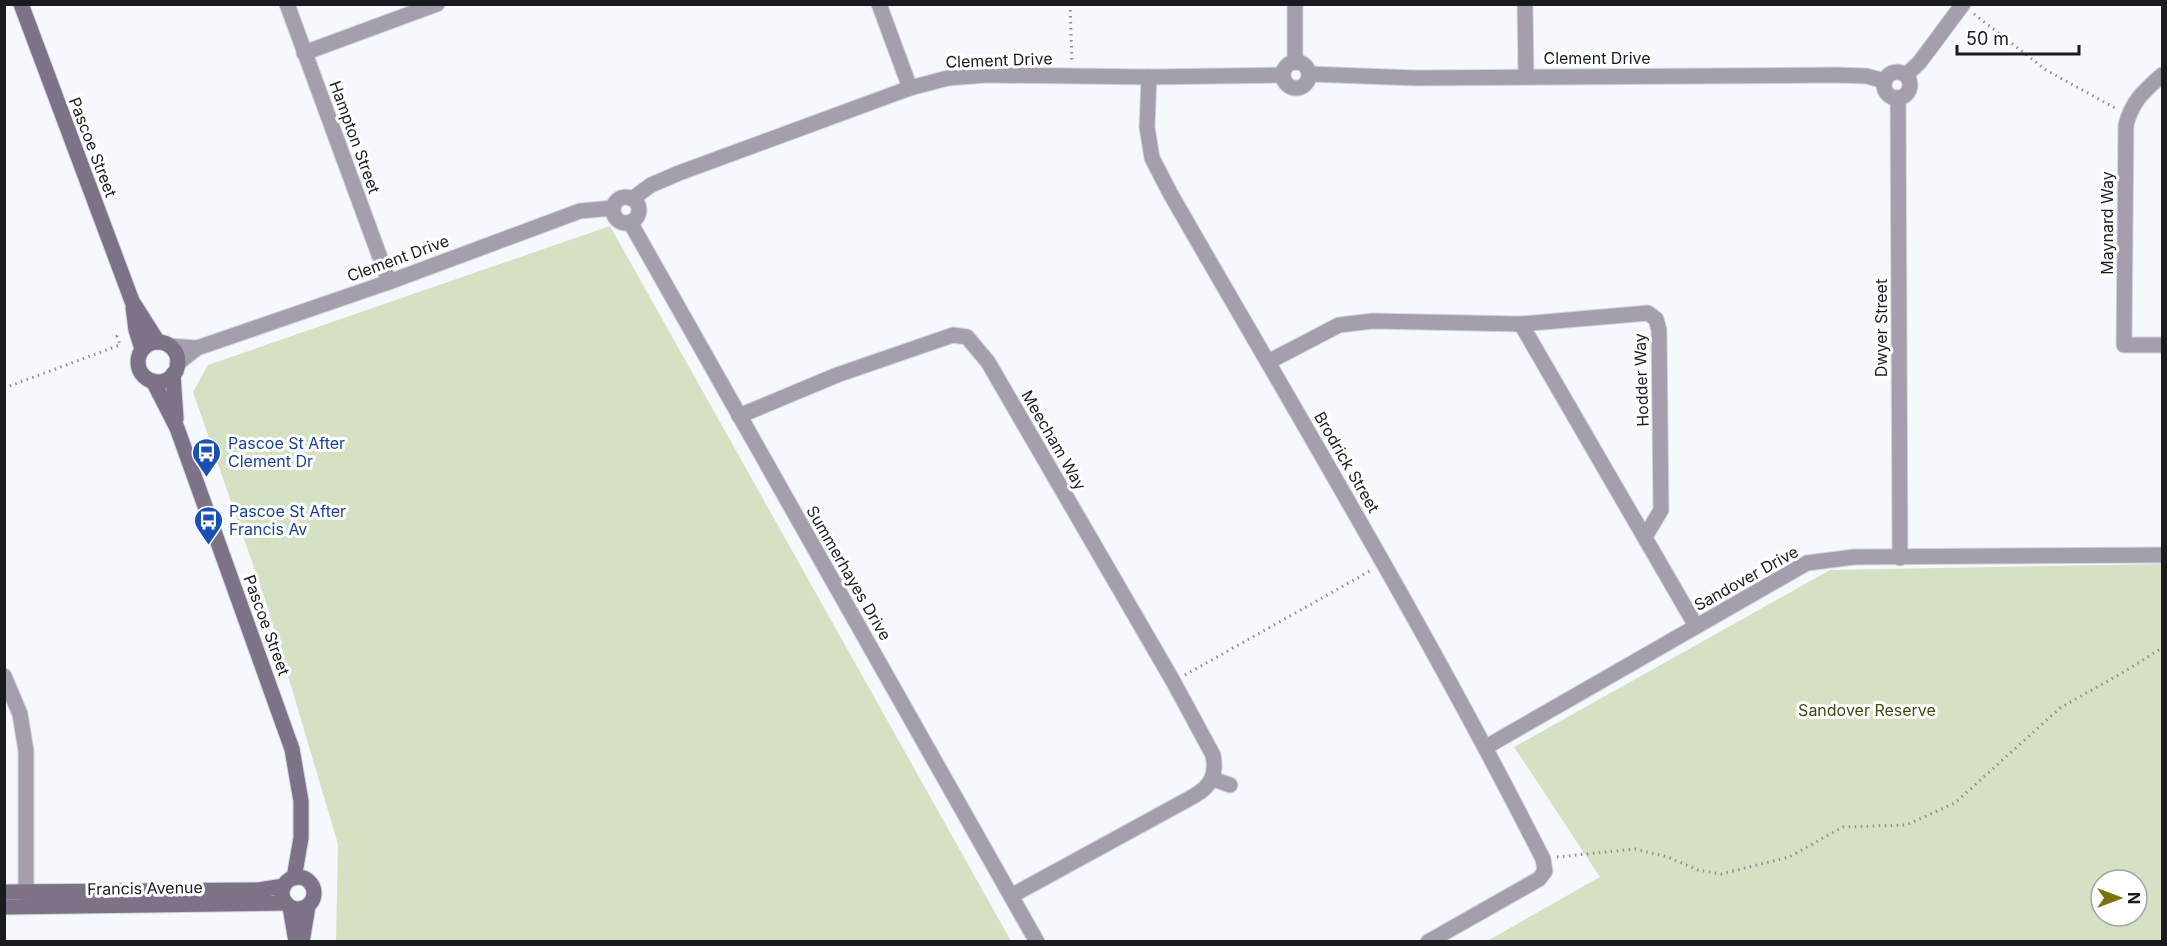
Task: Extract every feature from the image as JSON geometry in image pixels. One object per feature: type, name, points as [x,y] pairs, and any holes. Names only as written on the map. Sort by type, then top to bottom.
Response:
[{"type":"street","name":"Pascoe Street","points":[[21,4],[132,302],[136,330],[142,349],[138,360],[140,368],[143,375],[153,381],[177,428],[292,749],[301,801],[301,838],[310,884]]},
{"type":"street","name":"Hampton Street","points":[[287,4],[389,282]]},
{"type":"street","points":[[304,53],[437,4]]},
{"type":"street","points":[[879,4],[910,88]]},
{"type":"street","points":[[1295,4],[1295,62]]},
{"type":"street","points":[[1525,4],[1526,76]]},
{"type":"street","points":[[1906,75],[1919,63],[1963,5]]},
{"type":"street","points":[[1295,62],[1303,64],[1309,74],[1307,82],[1298,88],[1287,85],[1283,75],[1286,66],[1295,62]]},
{"type":"street","points":[[1897,72],[1906,75],[1909,80],[1909,89],[1898,98],[1888,94],[1884,85],[1885,81],[1888,76],[1897,72]]},
{"type":"street","name":"Clement Drive","points":[[1309,74],[1416,78],[1838,75],[1866,76],[1885,81]]},
{"type":"street","name":"Clement Drive","points":[[633,199],[651,185],[679,173],[910,88],[948,78],[987,75],[1149,77],[1283,75]]},
{"type":"street","name":"Maynard Way","points":[[2163,75],[2140,94],[2128,115],[2126,125],[2124,345],[2163,345]]},
{"type":"street","name":"Brodrick Street","points":[[1149,77],[1147,127],[1152,158],[1385,563],[1486,747],[1543,859]]},
{"type":"street","name":"Dwyer Street","points":[[1898,98],[1900,558]]},
{"type":"street","points":[[622,198],[633,199],[638,212],[630,222],[622,222],[616,219],[613,208],[622,198]]},
{"type":"street","name":"Clement Drive","points":[[175,369],[197,348],[389,282],[580,211],[613,208]]},
{"type":"street","name":"Summerhayes Drive","points":[[630,222],[1037,942]]},
{"type":"street","name":"Pascoe Street","points":[[132,302],[164,344],[175,351],[177,428]]},
{"type":"street","name":"Hodder Way","points":[[1268,362],[1339,325],[1373,321],[1521,324],[1648,313],[1656,319],[1660,351],[1661,510],[1645,537]]},
{"type":"street","points":[[1521,324],[1696,626]]},
{"type":"street","name":"Meecham Way","points":[[739,416],[847,372],[953,335],[967,337],[988,362],[1173,681],[1213,755],[1215,766],[1213,779]]},
{"type":"street","points":[[142,349],[152,343],[164,344]]},
{"type":"street","name":"Clement Drive","points":[[164,344],[197,348]]},
{"type":"street","points":[[153,381],[164,380],[175,369]]},
{"type":"street","name":"Sandover Drive","points":[[1486,747],[1807,563],[1854,557],[2163,555]]},
{"type":"street","points":[[4,676],[20,714],[24,733],[26,900]]},
{"type":"street","points":[[1011,896],[1194,796],[1205,789],[1213,779],[1230,786]]},
{"type":"street","name":"Pascoe Street","points":[[289,882],[301,838]]},
{"type":"street","points":[[1428,942],[1539,879],[1545,871],[1543,859]]},
{"type":"street","points":[[296,942],[288,905],[282,895],[289,882],[303,878],[310,884],[314,893],[308,906],[302,942]]},
{"type":"street","name":"Francis Avenue","points":[[4,907],[26,900],[260,890],[289,882]]},
{"type":"street","name":"Francis Avenue","points":[[4,892],[26,900],[288,905]]},
{"type":"street","points":[[288,905],[299,909],[308,906]]},
{"type":"path","points":[[1070,4],[1072,76]]},
{"type":"path","points":[[1963,5],[2046,70],[2128,115]]},
{"type":"path","points":[[4,388],[120,345]]},
{"type":"path","points":[[1173,681],[1385,563]]},
{"type":"path","points":[[1543,859],[1635,849],[1668,857],[1698,870],[1721,873],[1789,857],[1843,827],[1906,825],[1955,803],[2060,708],[2163,648]]},
{"type":"green space","points":[[610,226],[1011,941],[336,941],[338,844],[266,602],[193,392],[208,365]]},
{"type":"green space","name":"Sandover Reserve","points":[[2162,564],[2162,941],[1487,941],[1600,877],[1514,747],[1830,570]]},
{"type":"place","name":"Pascoe St After Clement Dr","points":[[207,478]]},
{"type":"place","name":"Pascoe St After Francis Av","points":[[208,546]]}]
